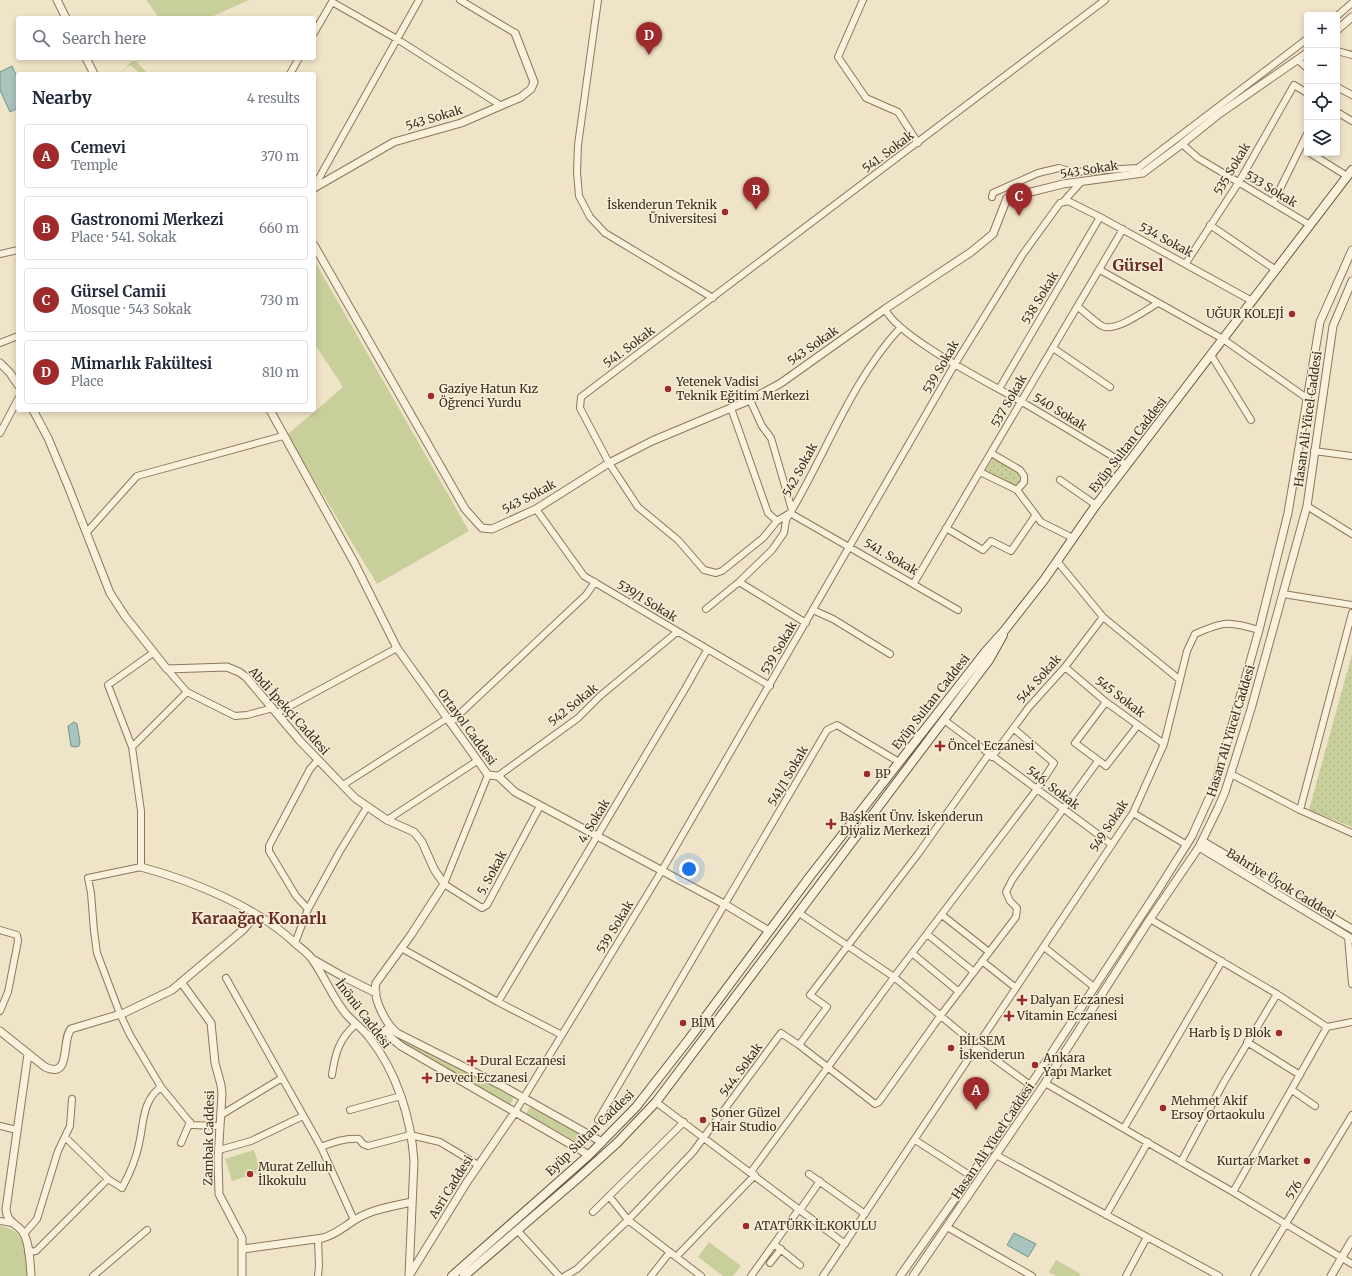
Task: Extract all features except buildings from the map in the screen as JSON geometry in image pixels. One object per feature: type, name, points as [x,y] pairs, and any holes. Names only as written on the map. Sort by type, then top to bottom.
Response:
[{"type":"main road","name":"Eyüp Sultan Caddesi","points":[[452,1276],[589,1155],[648,1093],[769,931],[899,762],[1058,561],[1096,505],[1350,173]]},
{"type":"main road","points":[[464,1276],[518,1231],[617,1143],[656,1102],[998,647],[1004,631]]},
{"type":"street","points":[[57,0],[65,16]]},
{"type":"street","points":[[316,183],[419,0]]},
{"type":"street","points":[[460,0],[515,33]]},
{"type":"street","points":[[598,0],[578,145],[577,172],[579,196],[590,218],[605,234],[713,298]]},
{"type":"street","points":[[863,0],[838,56],[866,98],[898,112],[918,143]]},
{"type":"street","name":"541. Sokak","points":[[958,610],[791,511],[777,521],[763,538],[722,571],[716,573],[704,570],[678,540],[638,507],[609,463],[580,408],[581,397],[1105,0]]},
{"type":"street","points":[[316,30],[332,2],[397,39],[500,105]]},
{"type":"street","points":[[1340,13],[1352,3]]},
{"type":"street","points":[[1340,27],[1352,17]]},
{"type":"street","name":"543 Sokak","points":[[316,186],[394,142],[461,123],[521,96],[531,89],[534,82],[515,33]]},
{"type":"street","points":[[992,197],[993,193],[997,191],[1038,174],[1059,168],[1073,172],[1138,168],[1304,41]]},
{"type":"street","points":[[1340,52],[1352,55]]},
{"type":"street","name":"543 Sokak","points":[[316,248],[465,509],[482,528],[492,529],[536,509],[609,463],[652,441],[750,400],[781,383],[885,309],[971,252],[993,234],[1007,198],[1081,182],[1143,173],[1219,114],[1304,55]]},
{"type":"street","points":[[87,60],[93,72]]},
{"type":"street","points":[[291,72],[298,60]]},
{"type":"street","points":[[1298,60],[1304,65]]},
{"type":"street","name":"535 Sokak","points":[[1186,263],[1238,182],[1294,85],[1304,91]]},
{"type":"street","points":[[1340,89],[1352,95]]},
{"type":"street","points":[[1340,114],[1352,121]]},
{"type":"street","points":[[1273,203],[1304,140]]},
{"type":"street","name":"533 Sokak","points":[[1182,144],[1198,158],[1310,225]]},
{"type":"street","points":[[1300,147],[1304,149]]},
{"type":"street","points":[[1316,156],[1350,173]]},
{"type":"street","name":"539 Sokak","points":[[515,1112],[661,872],[955,364],[1023,254],[1060,203],[1066,201],[1081,182]]},
{"type":"street","name":"534 Sokak","points":[[1066,201],[1123,229],[1252,301]]},
{"type":"street","name":"538 Sokak","points":[[999,389],[1100,217]]},
{"type":"street","points":[[1210,225],[1276,270]]},
{"type":"street","name":"537 Sokak","points":[[914,583],[1123,229]]},
{"type":"street","points":[[0,254],[16,250]]},
{"type":"street","points":[[900,1276],[971,1176],[1187,845],[1200,820],[1215,785],[1259,630],[1288,513],[1320,322],[1351,255]]},
{"type":"street","points":[[1100,270],[1223,339],[1308,399]]},
{"type":"street","name":"Hasan Ali Yücel Caddesi","points":[[913,1276],[1045,1083],[1150,919],[1201,844],[1218,808],[1231,774],[1307,506],[1333,326],[1352,281]]},
{"type":"street","points":[[1078,307],[1103,327],[1110,328],[1121,324],[1158,303]]},
{"type":"street","name":"540 Sokak","points":[[885,309],[889,317],[900,328],[955,364],[1127,465]]},
{"type":"street","name":"542 Sokak","points":[[706,609],[739,582],[776,545],[784,533],[786,520],[871,367],[883,347],[900,328]]},
{"type":"street","points":[[0,343],[16,337]]},
{"type":"street","points":[[1053,348],[1110,387]]},
{"type":"street","points":[[1211,355],[1251,420]]},
{"type":"street","points":[[0,363],[10,373],[16,382]]},
{"type":"street","points":[[750,400],[762,426],[771,438],[791,511]]},
{"type":"street","points":[[0,433],[16,403]]},
{"type":"street","points":[[731,408],[768,513],[777,521]]},
{"type":"street","points":[[34,412],[48,438],[87,532],[110,593],[153,653],[187,692],[235,716],[275,710],[397,648]]},
{"type":"street","name":"Ortayol Caddesi","points":[[271,412],[355,564],[397,648],[488,775],[498,776],[515,792],[598,836],[661,872],[726,905],[769,931]]},
{"type":"street","points":[[87,532],[137,476],[283,436]]},
{"type":"street","points":[[1314,451],[1352,456]]},
{"type":"street","points":[[992,453],[1020,470],[1024,476],[1024,482],[1017,490]]},
{"type":"street","points":[[980,472],[1017,490],[1041,522],[1073,538]]},
{"type":"street","points":[[1060,480],[1096,505]]},
{"type":"street","points":[[1307,506],[1352,534]]},
{"type":"street","name":"539/1 Sokak","points":[[536,509],[584,576],[770,686]]},
{"type":"street","points":[[946,528],[983,550],[991,541],[1011,551],[1035,516]]},
{"type":"street","points":[[1058,561],[1103,617],[1180,680]]},
{"type":"street","points":[[343,785],[448,721],[586,595],[595,582]]},
{"type":"street","points":[[739,582],[806,623]]},
{"type":"street","points":[[1283,594],[1352,605]]},
{"type":"street","points":[[814,610],[833,619],[890,654]]},
{"type":"street","points":[[1300,810],[1352,613]]},
{"type":"street","name":"544 Sokak","points":[[848,945],[918,854],[990,755],[1029,707],[1065,667],[1103,617]]},
{"type":"street","name":"549 Sokak","points":[[827,1275],[845,1244],[1133,813],[1164,744],[1187,651],[1195,634],[1215,625],[1233,622],[1259,630]]},
{"type":"street","name":"542 Sokak","points":[[498,776],[578,718],[600,696],[677,632]]},
{"type":"street","name":"4. Sokak","points":[[498,1002],[598,836],[707,650]]},
{"type":"street","points":[[153,653],[108,685],[132,747],[141,811],[141,867],[88,878],[97,953],[120,1014],[130,1035],[161,1087],[192,1125],[220,1126]]},
{"type":"street","name":"545 Sokak","points":[[1065,667],[1106,702],[1164,744]]},
{"type":"street","name":"Abdi İpekçi Caddesi","points":[[167,669],[233,669],[246,677],[318,760],[343,785],[367,807],[387,820],[414,832],[418,836],[434,869],[444,884]]},
{"type":"street","points":[[132,747],[187,692]]},
{"type":"street","points":[[1106,702],[1075,743],[1098,761],[1106,766],[1138,725]]},
{"type":"street","name":"546. Sokak","points":[[944,720],[1063,810],[1111,844]]},
{"type":"street","name":"541/1 Sokak","points":[[726,905],[830,728],[837,725],[899,762]]},
{"type":"street","points":[[676,1257],[753,1174],[828,1067],[1054,763],[1013,728]]},
{"type":"street","points":[[308,909],[296,896],[269,852],[269,846],[310,769],[318,760]]},
{"type":"street","points":[[387,820],[477,761]]},
{"type":"street","points":[[848,945],[810,995],[827,1007],[799,1045],[875,1104],[879,1102],[941,1015],[1016,917],[1017,908],[1010,901],[1006,892],[1012,880],[1098,761]]},
{"type":"street","points":[[1231,774],[1300,810],[1352,833]]},
{"type":"street","points":[[488,775],[444,884],[401,948],[377,980],[376,992],[390,1037],[401,1046],[589,1155]]},
{"type":"street","name":"5. Sokak","points":[[444,884],[476,905],[482,908],[487,906],[540,806]]},
{"type":"street","points":[[295,943],[308,909],[340,851],[367,807]]},
{"type":"street","points":[[1133,813],[1187,845]]},
{"type":"street","name":"Bahriye Üçok Caddesi","points":[[1201,844],[1352,928]]},
{"type":"street","name":"Bahriye Üçok Caddesi","points":[[1201,844],[1350,938]]},
{"type":"street","name":"İnönü Caddesi","points":[[141,867],[180,878],[256,915],[280,930],[312,958],[330,992],[355,1024],[369,1036],[395,1079],[401,1096],[410,1135],[414,1161],[409,1276]]},
{"type":"street","points":[[598,1120],[726,905]]},
{"type":"street","points":[[799,913],[894,977],[978,1047],[1030,1085]]},
{"type":"street","points":[[0,1031],[45,1067],[56,1070],[64,1059],[68,1035],[71,1030],[120,1014],[158,998],[181,982],[243,930],[256,915]]},
{"type":"street","points":[[942,915],[989,952]]},
{"type":"street","points":[[1150,919],[1278,994],[1327,1027],[1352,1022]]},
{"type":"street","points":[[0,930],[17,935],[18,941],[8,992],[0,1011]]},
{"type":"street","points":[[927,934],[974,972]]},
{"type":"street","points":[[1350,938],[1352,984]]},
{"type":"street","points":[[1044,947],[1094,987]]},
{"type":"street","points":[[401,948],[498,1002],[562,1035]]},
{"type":"street","points":[[912,953],[959,992]]},
{"type":"street","points":[[312,958],[342,976],[376,992]]},
{"type":"street","points":[[982,961],[1016,988]]},
{"type":"street","points":[[1124,1128],[1222,961]]},
{"type":"street","points":[[226,978],[268,1049],[270,1057],[321,1146],[354,1220]]},
{"type":"street","name":"Zambak Caddesi","points":[[181,982],[211,1023],[215,1063],[221,1085],[219,1194],[242,1238],[242,1276]]},
{"type":"street","points":[[1181,1162],[1247,1042],[1278,994]]},
{"type":"street","points":[[332,1075],[339,1044],[346,1032],[355,1024]]},
{"type":"street","points":[[1233,1192],[1327,1027]]},
{"type":"street","points":[[388,1028],[424,1045],[524,1098],[602,1142]]},
{"type":"street","points":[[369,1036],[388,1028]]},
{"type":"street","name":"544. Sokak","points":[[565,1276],[577,1269],[628,1220],[705,1138],[781,1033],[799,1045]]},
{"type":"street","points":[[1247,1042],[1300,1075]]},
{"type":"street","points":[[28,1054],[6,1209],[8,1218],[24,1234],[31,1276]]},
{"type":"street","points":[[221,1115],[282,1078]]},
{"type":"street","points":[[1045,1083],[1233,1192],[1352,1264]]},
{"type":"street","points":[[65,1137],[109,1180],[122,1188],[133,1167],[139,1144],[142,1119],[146,1107],[154,1093],[161,1087]]},
{"type":"street","points":[[1292,1090],[1315,1106]]},
{"type":"street","points":[[350,1110],[401,1096]]},
{"type":"street","points":[[24,1234],[37,1219],[58,1152],[70,1126],[72,1099]]},
{"type":"street","points":[[656,1102],[845,1244]]},
{"type":"street","name":"Asri Caddesi","points":[[409,1276],[478,1165],[515,1112]]},
{"type":"street","name":"576","points":[[1254,1276],[1352,1115]]},
{"type":"street","points":[[219,1150],[251,1141],[303,1116]]},
{"type":"street","points":[[181,1143],[190,1122]]},
{"type":"street","points":[[593,1212],[684,1122]]},
{"type":"street","points":[[0,1126],[17,1130]]},
{"type":"street","points":[[321,1146],[339,1140],[352,1138],[359,1139],[368,1146],[410,1135],[440,1142],[478,1165]]},
{"type":"street","points":[[915,1140],[971,1176]]},
{"type":"street","points":[[1106,1215],[1148,1142]]},
{"type":"street","points":[[996,1155],[1218,1276]]},
{"type":"street","points":[[809,1174],[865,1214]]},
{"type":"street","points":[[28,1252],[36,1251],[109,1180]]},
{"type":"street","points":[[751,1276],[820,1181]]},
{"type":"street","points":[[609,1196],[628,1220],[701,1276]]},
{"type":"street","points":[[243,1249],[333,1235],[354,1220],[385,1208],[412,1202]]},
{"type":"street","points":[[0,1222],[12,1223]]},
{"type":"street","points":[[947,1228],[1032,1276]]},
{"type":"street","points":[[93,1276],[147,1230]]},
{"type":"street","points":[[518,1231],[559,1276]]},
{"type":"street","points":[[1126,1276],[1147,1237]]},
{"type":"street","points":[[318,1238],[318,1276]]},
{"type":"street","points":[[1330,1276],[1352,1240]]},
{"type":"street","points":[[774,1244],[800,1265]]},
{"type":"street","points":[[770,1263],[780,1249]]},
{"type":"street","points":[[651,1276],[670,1252]]},
{"type":"green space","points":[[146,0],[249,0],[213,16],[158,16]]},
{"type":"green space","points":[[136,61],[146,72],[139,72],[130,65],[122,72],[131,62]]},
{"type":"green space","points":[[316,263],[469,531],[377,584],[287,435],[314,412],[316,412],[316,410],[343,387],[316,346]]},
{"type":"green space","points":[[994,457],[1016,470],[1022,480],[1017,488],[985,471]]},
{"type":"green space","points":[[1352,654],[1352,827],[1309,810]]},
{"type":"green space","points":[[400,1037],[514,1097],[510,1105],[399,1040]]},
{"type":"green space","points":[[530,1107],[584,1136],[579,1143],[526,1114]]},
{"type":"green space","points":[[254,1150],[261,1172],[232,1181],[225,1159]]},
{"type":"green space","points":[[0,1226],[9,1228],[16,1232],[20,1238],[25,1251],[27,1276],[0,1276]]},
{"type":"green space","points":[[709,1242],[741,1266],[733,1276],[723,1276],[698,1257]]},
{"type":"green space","points":[[1056,1260],[1081,1274],[1079,1276],[1056,1276],[1049,1272]]},
{"type":"water","points":[[12,66],[16,75],[16,109],[10,112],[0,90],[0,72]]},
{"type":"water","points":[[74,722],[77,724],[80,742],[79,746],[75,747],[71,746],[68,726]]},
{"type":"water","points":[[1014,1233],[1036,1244],[1028,1257],[1007,1245]]},
{"type":"place","name":"Mimarlık Fakültesi","points":[[649,55]]},
{"type":"place","name":"Gastronomi Merkezi","points":[[756,210]]},
{"type":"place","name":"İskenderun Teknik Üniversitesi","points":[[725,212]]},
{"type":"place","name":"Gürsel Camii","points":[[1019,216]]},
{"type":"place","name":"UĞUR KOLEJİ","points":[[1292,314]]},
{"type":"place","name":"Yetenek Vadisi Teknik Eğitim Merkezi","points":[[668,389]]},
{"type":"place","name":"Gaziye Hatun Kız Öğrenci Yurdu","points":[[431,396]]},
{"type":"place","name":"Öncel Eczanesi","points":[[940,746]]},
{"type":"place","name":"BP","points":[[867,774]]},
{"type":"place","name":"Başkent Ünv. İskenderun Diyaliz Merkezi","points":[[831,824]]},
{"type":"place","name":"Dalyan Eczanesi","points":[[1022,1000]]},
{"type":"place","name":"Vitamin Eczanesi","points":[[1009,1016]]},
{"type":"place","name":"BİM","points":[[683,1023]]},
{"type":"place","name":"Harb İş D Blok","points":[[1279,1033]]},
{"type":"place","name":"BİLSEM İskenderun","points":[[951,1048]]},
{"type":"place","name":"Dural Eczanesi","points":[[472,1061]]},
{"type":"place","name":"Ankara Yapı Market","points":[[1035,1065]]},
{"type":"place","name":"Deveci Eczanesi","points":[[427,1078]]},
{"type":"place","name":"Mehmet Akif Ersoy Ortaokulu","points":[[1163,1108]]},
{"type":"place","name":"Cemevi","points":[[976,1110]]},
{"type":"place","name":"Soner Güzel Hair Studio","points":[[703,1120]]},
{"type":"place","name":"Kurtar Market","points":[[1307,1161]]},
{"type":"place","name":"Murat Zelluh İlkokulu","points":[[250,1174]]},
{"type":"place","name":"ATATÜRK İLKOKULU","points":[[746,1226]]},
{"type":"district","name":"Gürsel","points":[[1138,265]]},
{"type":"district","name":"Karaağaç Konarlı","points":[[259,918]]}]
